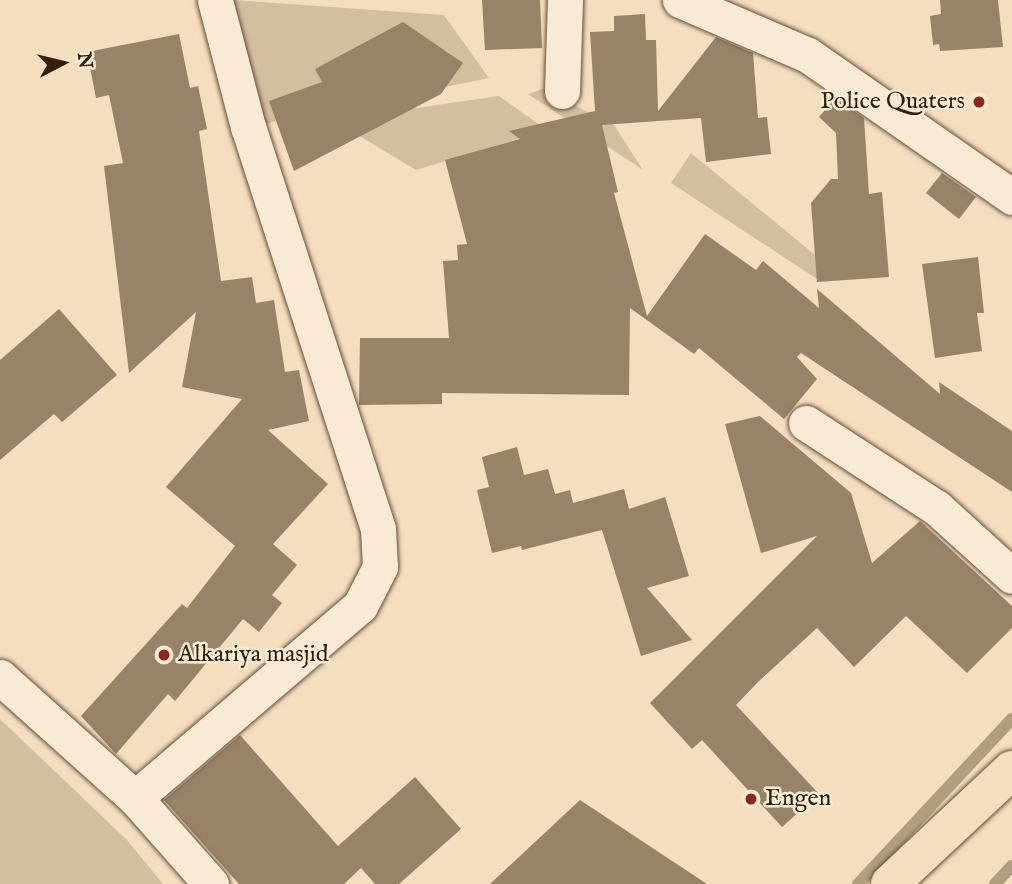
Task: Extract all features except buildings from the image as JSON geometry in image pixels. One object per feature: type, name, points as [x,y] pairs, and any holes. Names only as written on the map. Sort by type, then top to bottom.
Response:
[{"type":"main road","points":[[890,884],[1012,770]]},
{"type":"street","points":[[135,798],[360,606],[380,567],[378,529],[248,127],[215,0]]},
{"type":"street","points":[[562,91],[565,0]]},
{"type":"street","points":[[680,0],[807,55],[1012,197]]},
{"type":"street","points":[[806,423],[937,508],[1012,576]]},
{"type":"street","points":[[0,677],[135,798],[211,884]]},
{"type":"shaded area","points":[[234,0],[444,15],[489,78],[248,127]]},
{"type":"shaded area","points":[[542,89],[614,125],[643,170],[528,94]]},
{"type":"shaded area","points":[[499,96],[547,130],[416,170],[333,120]]},
{"type":"shaded area","points":[[691,153],[820,259],[817,279],[671,183]]},
{"type":"shaded area","points":[[0,719],[127,840],[163,884],[0,884]]},
{"type":"waterway","points":[[858,884],[1012,719]]},
{"type":"waterway","points":[[995,884],[1012,866]]},
{"type":"place","name":"Police Quaters","points":[[979,102]]},
{"type":"place","name":"Alkariya masjid","points":[[164,655]]},
{"type":"place","name":"Engen","points":[[751,799]]}]
